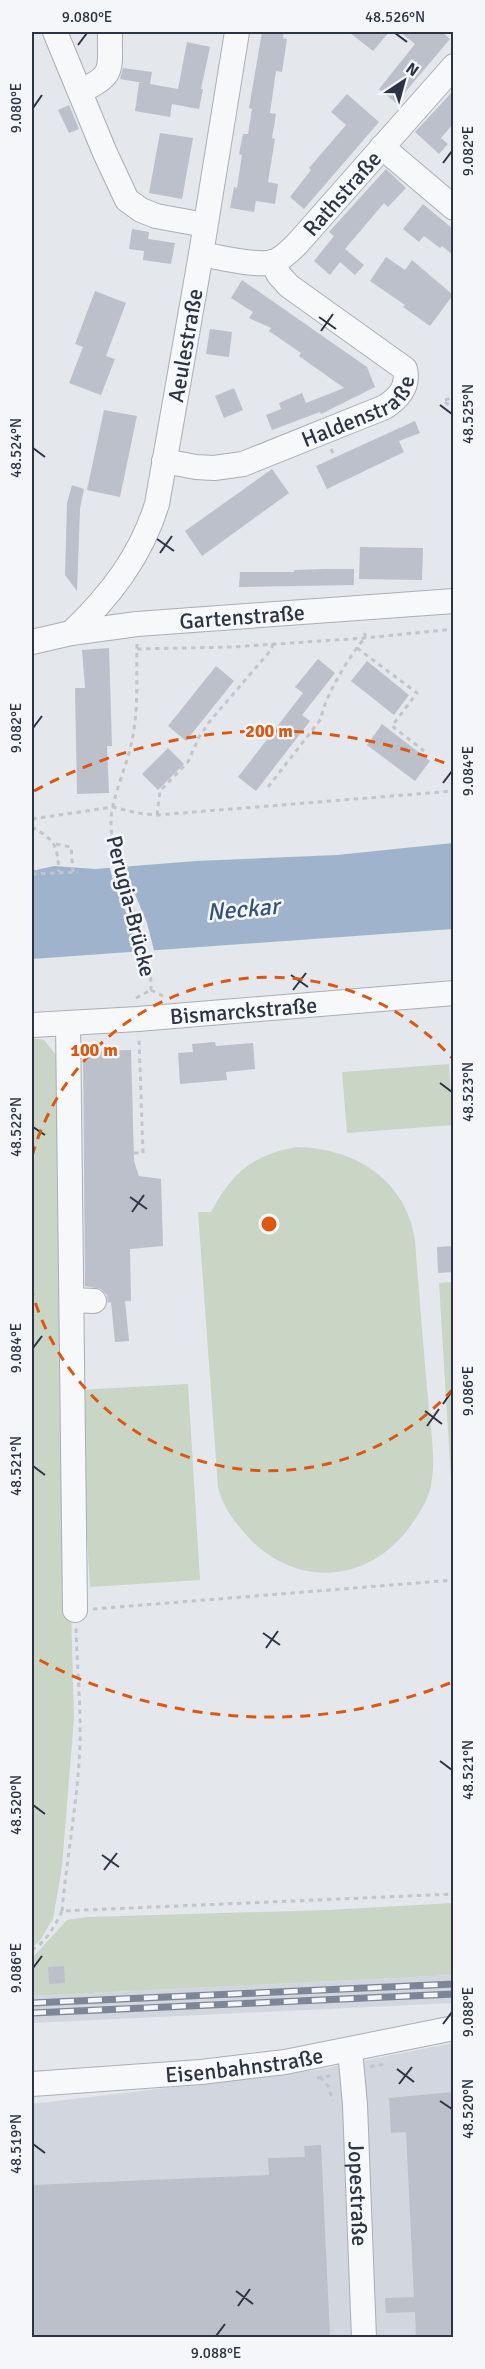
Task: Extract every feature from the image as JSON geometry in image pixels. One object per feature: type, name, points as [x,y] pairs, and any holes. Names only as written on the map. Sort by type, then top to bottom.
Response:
[{"type":"street","points":[[56,32],[105,153],[128,201],[156,216],[206,225]]},
{"type":"street","points":[[80,91],[101,82],[107,76],[110,32]]},
{"type":"street","name":"Aeulestraße","points":[[71,633],[101,603],[129,566],[151,522],[201,254],[237,32]]},
{"type":"street","name":"Rathstraße","points":[[272,262],[285,255],[297,244],[453,66]]},
{"type":"street","points":[[382,147],[453,208]]},
{"type":"street","points":[[201,254],[272,262]]},
{"type":"street","name":"Haldenstraße","points":[[164,461],[205,468],[243,464],[385,407],[400,396],[407,377],[405,369],[289,286],[279,275],[272,262]]},
{"type":"street","name":"Gartenstraße","points":[[32,642],[71,633],[137,624],[453,601]]},
{"type":"street","name":"Bismarckstraße","points":[[32,1025],[138,1019],[453,993]]},
{"type":"street","points":[[68,1023],[83,1301],[75,1610]]},
{"type":"street","name":"Eisenbahnstraße","points":[[32,2084],[201,2072],[285,2062],[453,2028]]},
{"type":"street","name":"Jopestraße","points":[[350,2050],[356,2105],[364,2337]]},
{"type":"path","points":[[453,397],[445,401],[453,409]]},
{"type":"path","name":"Perugia-Brücke","points":[[137,624],[138,675],[135,724],[111,822],[122,884],[144,940],[151,990]]},
{"type":"path","points":[[137,649],[273,644],[453,629]]},
{"type":"path","points":[[268,787],[321,719],[322,706],[356,648],[365,638]]},
{"type":"path","points":[[157,814],[160,791],[188,762],[199,737],[210,721],[271,650],[273,644]]},
{"type":"path","points":[[356,648],[417,693],[392,726],[424,751]]},
{"type":"path","points":[[32,819],[113,807],[137,813],[157,814],[453,792]]},
{"type":"path","points":[[32,827],[56,844],[71,847],[75,872],[32,874]]},
{"type":"path","points":[[56,844],[59,872]]},
{"type":"path","points":[[134,1153],[143,1153],[138,1019]]},
{"type":"path","points":[[32,1950],[39,1946],[56,1924],[62,1911],[66,1865],[75,1816],[80,1742],[75,1610],[453,1580]]},
{"type":"path","points":[[62,1911],[453,1894]]},
{"type":"shaded area","points":[[454,1975],[453,2003],[32,2023],[32,1996]]},
{"type":"shaded area","points":[[453,2043],[453,2337],[32,2337],[32,2104],[316,2070]]},
{"type":"green space","points":[[32,1038],[44,1040],[56,1055],[74,1718],[62,1867],[53,1919],[39,1942],[32,1947]]},
{"type":"green space","points":[[449,1064],[453,1125],[347,1133],[342,1072]]},
{"type":"green space","points":[[297,1147],[338,1153],[374,1171],[389,1184],[401,1200],[410,1219],[415,1240],[433,1446],[432,1482],[429,1493],[406,1532],[388,1550],[367,1563],[345,1570],[323,1573],[301,1570],[280,1561],[260,1548],[234,1520],[220,1493],[198,1212],[211,1212],[227,1187],[245,1168],[268,1155]]},
{"type":"green space","points":[[454,1282],[453,1512],[439,1283]]},
{"type":"green space","points":[[188,1384],[200,1580],[90,1587],[78,1390]]},
{"type":"green space","points":[[453,1903],[453,1975],[32,1996],[32,1958],[67,1920],[87,1917],[328,1910]]},
{"type":"water","name":"Neckar","points":[[453,843],[453,929],[32,959],[32,871],[54,866],[95,869],[196,861],[337,855]]},
{"type":"pier","points":[[125,864],[147,923],[155,954],[140,955],[130,922],[114,884],[109,865]]},
{"type":"building","points":[[262,32],[284,32],[283,38],[287,39],[282,72],[276,71],[270,113],[276,114],[272,138],[275,139],[268,182],[278,184],[275,204],[256,201],[254,212],[230,208],[234,187],[237,188],[243,134],[248,134],[252,109],[249,108]]},
{"type":"building","points":[[349,32],[389,32],[373,51]]},
{"type":"building","points":[[400,32],[442,32],[450,39],[396,103],[379,89],[415,44]]},
{"type":"building","points":[[187,42],[210,47],[199,109],[172,104],[170,117],[135,111],[139,83],[143,83],[120,79],[123,68],[152,72],[150,84],[178,89]]},
{"type":"building","points":[[453,91],[453,124],[441,138],[448,144],[439,154],[415,132]]},
{"type":"building","points":[[347,94],[379,122],[304,209],[290,197],[311,170],[309,168],[346,125],[331,112]]},
{"type":"building","points":[[69,105],[79,129],[69,133],[58,110]]},
{"type":"building","points":[[160,133],[193,138],[182,199],[149,193]]},
{"type":"building","points":[[386,169],[406,188],[388,207],[384,203],[345,249],[364,265],[355,275],[340,262],[330,275],[314,261],[334,236],[329,232]]},
{"type":"building","points":[[423,204],[453,229],[453,255],[424,236],[419,242],[403,229]]},
{"type":"building","points":[[132,229],[149,232],[148,239],[175,243],[171,264],[143,260],[144,251],[129,249]]},
{"type":"building","points":[[386,257],[405,270],[412,260],[453,295],[430,326],[403,307],[405,305],[370,281]]},
{"type":"building","points":[[242,280],[367,367],[375,387],[321,414],[320,412],[272,430],[266,415],[281,409],[279,403],[302,393],[306,403],[344,388],[299,356],[301,353],[269,331],[271,328],[249,318],[253,312],[231,298]]},
{"type":"building","points":[[95,291],[126,303],[106,356],[115,359],[101,395],[69,383],[83,347],[75,344]]},
{"type":"building","points":[[210,329],[232,332],[229,357],[206,354]]},
{"type":"building","points":[[234,388],[243,410],[224,418],[215,396]]},
{"type":"building","points":[[104,410],[137,416],[120,497],[87,490]]},
{"type":"building","points":[[415,421],[420,433],[399,441],[404,452],[327,489],[316,466]]},
{"type":"building","points":[[272,469],[289,493],[202,556],[185,531]]},
{"type":"building","points":[[72,485],[84,489],[80,509],[77,591],[65,575],[67,503]]},
{"type":"building","points":[[360,547],[423,548],[422,580],[359,579]]},
{"type":"building","points":[[354,569],[354,585],[239,587],[240,572],[294,572],[294,570]]},
{"type":"building","points":[[109,648],[112,746],[107,746],[109,793],[77,794],[75,688],[85,688],[82,650]]},
{"type":"building","points":[[318,659],[335,673],[302,715],[310,721],[256,791],[238,777],[303,693],[295,687]]},
{"type":"building","points":[[367,661],[409,695],[394,715],[351,681]]},
{"type":"building","points":[[216,666],[234,681],[186,741],[168,726]]},
{"type":"building","points":[[382,724],[430,761],[415,781],[367,745]]},
{"type":"building","points":[[168,748],[184,764],[158,790],[142,774]]},
{"type":"building","points":[[215,1042],[216,1046],[253,1043],[255,1069],[226,1072],[227,1080],[180,1084],[178,1053],[193,1052],[192,1044]]},
{"type":"building","points":[[131,1050],[134,1161],[139,1176],[161,1179],[163,1246],[130,1249],[131,1301],[125,1301],[129,1341],[115,1342],[111,1302],[108,1303],[107,1295],[101,1289],[85,1286],[83,1051]]},
{"type":"building","points":[[453,1246],[453,1272],[438,1273],[437,1247]]},
{"type":"building","points":[[64,1966],[65,1983],[49,1984],[48,1967]]},
{"type":"building","points":[[453,2092],[453,2337],[416,2337],[415,2312],[386,2313],[385,2298],[414,2297],[406,2132],[391,2133],[389,2098]]},
{"type":"building","points":[[321,2145],[330,2337],[32,2337],[32,2185],[269,2175],[268,2158],[305,2157],[304,2146]]},
{"type":"railway","points":[[32,2003],[454,1984]]},
{"type":"railway","points":[[32,2013],[454,1994]]}]
